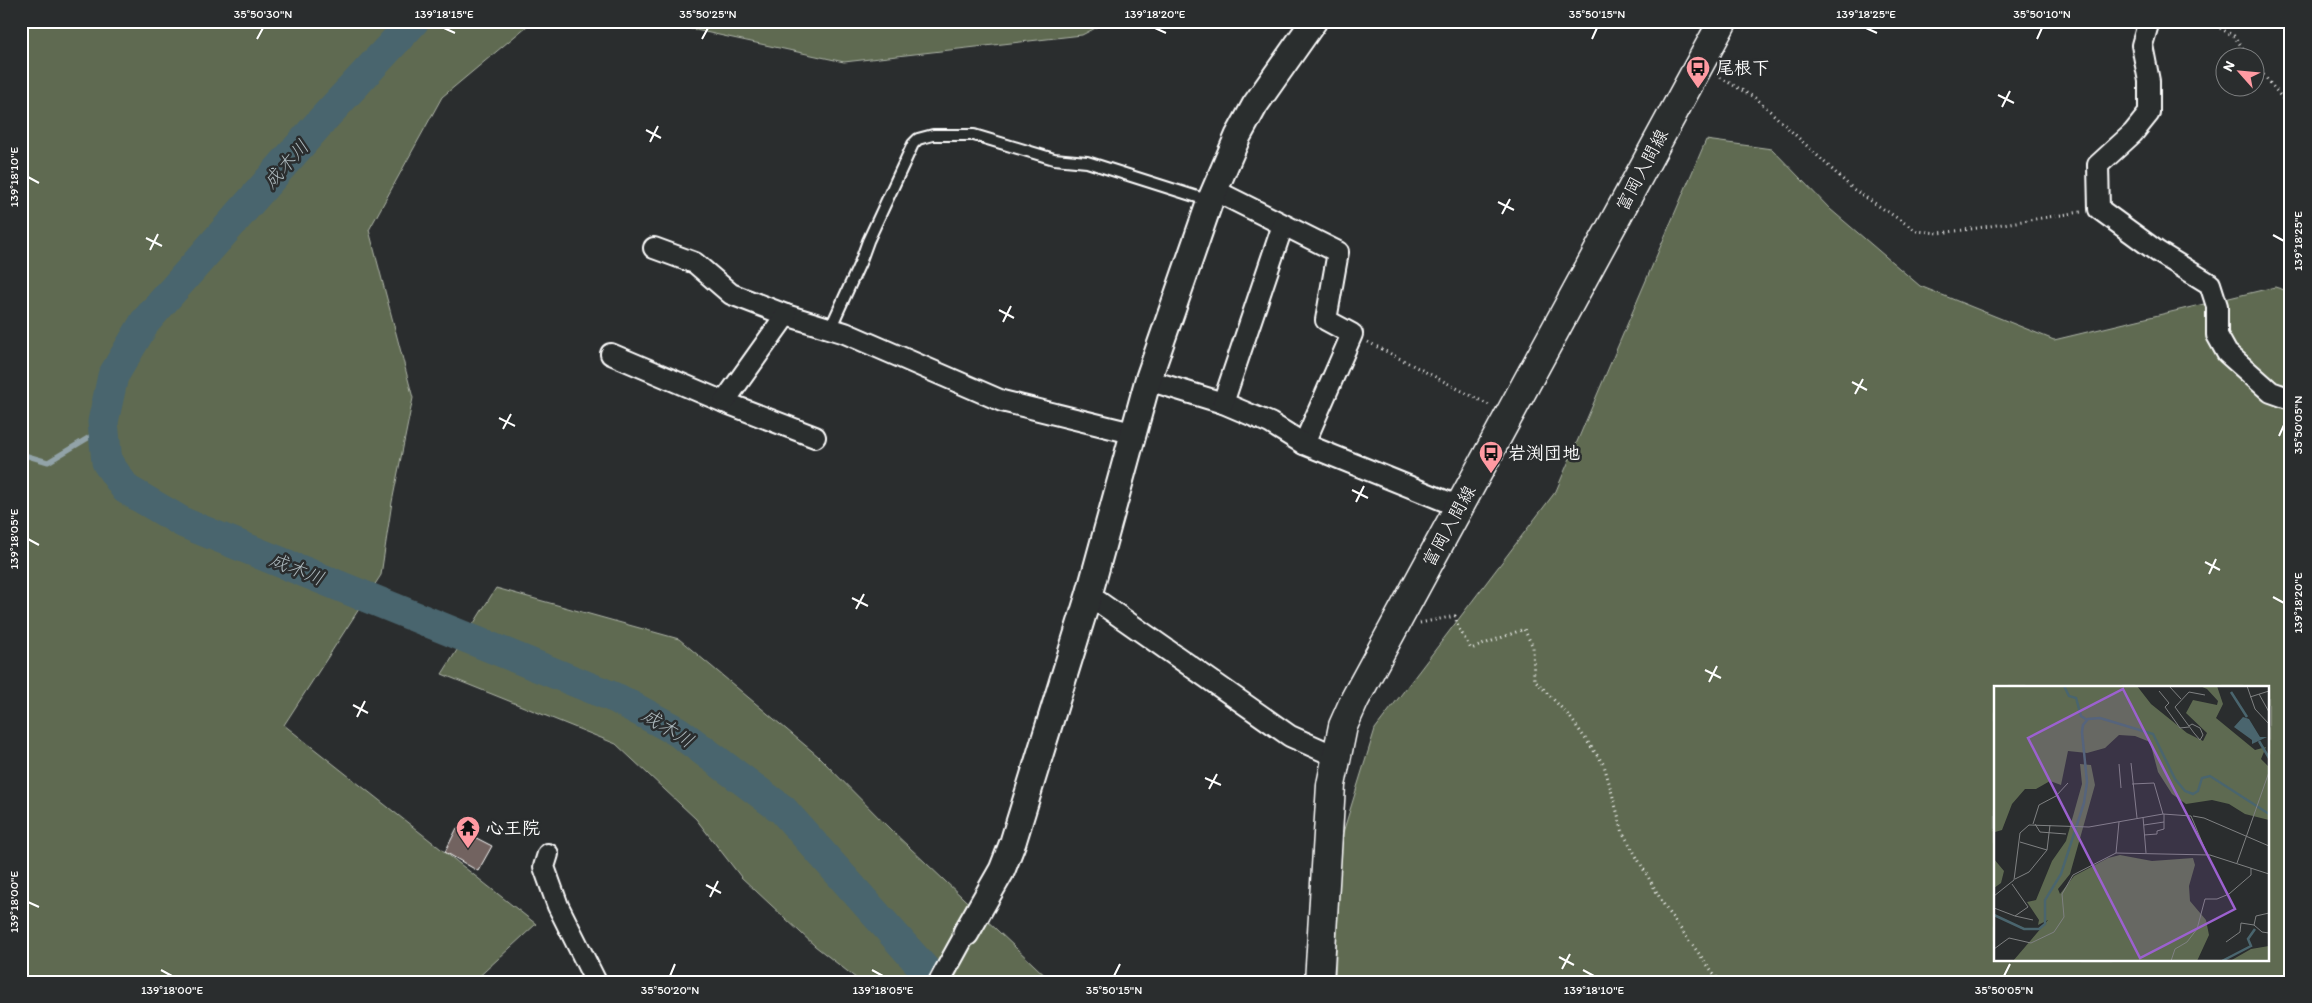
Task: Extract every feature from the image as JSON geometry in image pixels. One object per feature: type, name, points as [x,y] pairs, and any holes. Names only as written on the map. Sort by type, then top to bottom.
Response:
[{"type":"main road","name":"富岡入間線","points":[[1319,982],[1328,828],[1335,756],[1342,726],[1354,698],[1510,416],[1723,21]]},
{"type":"street","points":[[939,982],[1002,870],[1013,842],[1089,595],[1148,380],[1212,195],[1238,136],[1255,105],[1314,21]]},
{"type":"street","points":[[2150,21],[2142,45],[2149,81],[2150,113],[2134,133],[2098,165],[2099,209],[2158,252],[2210,284],[2217,306],[2217,335],[2227,352],[2271,392],[2291,399]]},
{"type":"street","points":[[1212,195],[1283,225],[1338,252],[1326,320],[1352,334],[1304,444]]},
{"type":"street","points":[[1223,403],[1283,225]]},
{"type":"street","points":[[654,248],[695,263],[731,294],[786,315],[830,328],[1002,401],[1132,433]]},
{"type":"street","points":[[724,402],[786,315]]},
{"type":"street","points":[[611,354],[724,402],[815,437]]},
{"type":"street","points":[[1148,380],[1223,403],[1270,423],[1304,444],[1460,507]]},
{"type":"street","points":[[1089,595],[1290,736],[1335,756]]},
{"type":"street","points":[[548,854],[544,867],[558,906],[596,982]]},
{"type":"lane","points":[[830,328],[860,263],[868,240],[913,144],[918,140],[933,135],[974,135],[1054,159],[1087,162],[1212,195]]},
{"type":"path","points":[[2207,21],[2234,36],[2243,48]]},
{"type":"path","points":[[1699,65],[1757,99],[1853,189],[1917,231],[1939,233],[1964,230],[2099,209]]},
{"type":"path","points":[[2264,75],[2291,109]]},
{"type":"path","points":[[1352,334],[1510,416]]},
{"type":"path","points":[[1397,620],[1416,624],[1455,616],[1458,627],[1471,649],[1524,629],[1533,648],[1534,679],[1570,717],[1604,765],[1623,833],[1668,912],[1720,982]]},
{"type":"green space","points":[[21,21],[533,21],[442,97],[369,230],[413,398],[392,502],[381,575],[284,725],[536,924],[473,982],[21,982]]},
{"type":"green space","points":[[654,21],[1109,21],[1082,35],[844,62]]},
{"type":"green space","points":[[1706,140],[1772,149],[1830,209],[1920,286],[2054,340],[2275,287],[2291,292],[2291,982],[1335,982],[1341,839],[1375,729],[1556,491]]},
{"type":"green space","points":[[496,588],[679,639],[818,756],[891,830],[1052,982],[861,982],[815,946],[741,877],[696,819],[616,744],[442,674]]},
{"type":"building","name":"心王院","points":[[457,828],[492,846],[478,871],[445,852]]},
{"type":"waterway","name":"成木川","points":[[414,21],[324,118],[145,322],[113,376],[103,422],[107,462],[126,489],[184,523],[618,699],[677,731],[783,810],[936,982]]},
{"type":"waterway","points":[[21,454],[48,462],[103,429]]},
{"type":"place","name":"尾根下","points":[[1698,89]]},
{"type":"place","name":"岩渕団地","points":[[1491,474]]},
{"type":"place","name":"心王院","points":[[468,849]]}]
